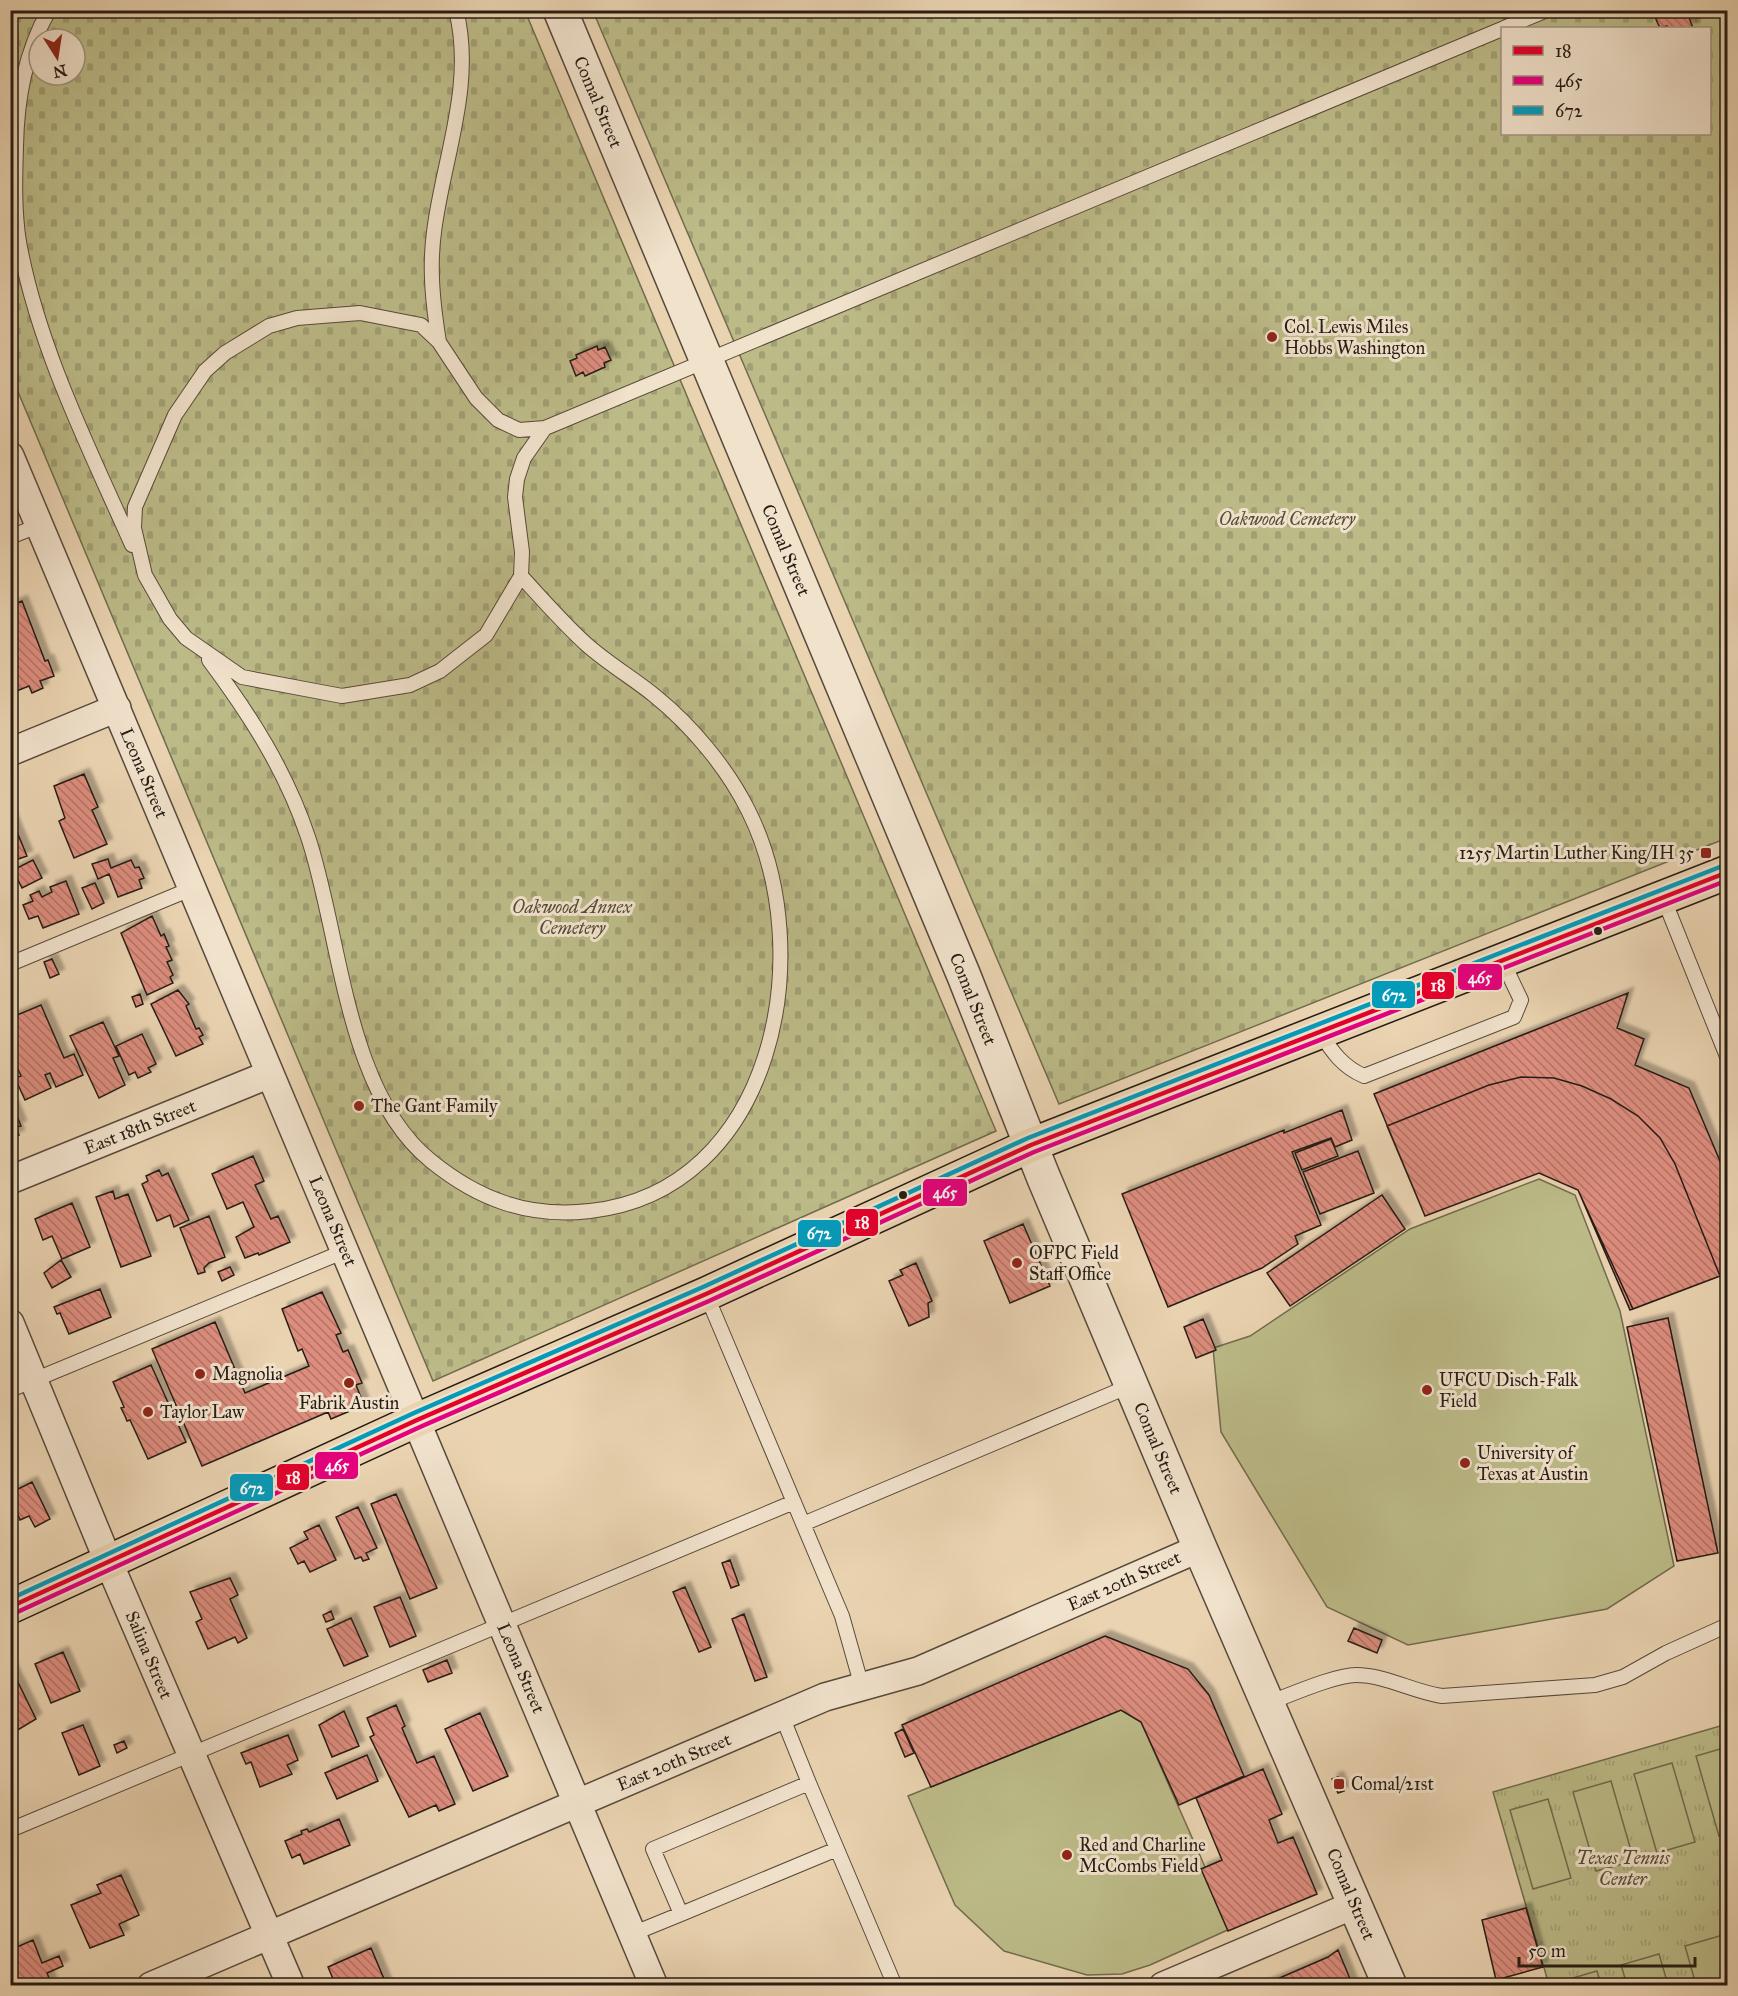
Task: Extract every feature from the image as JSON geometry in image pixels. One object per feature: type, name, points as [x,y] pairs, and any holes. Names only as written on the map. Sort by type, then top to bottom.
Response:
[{"type":"main road","points":[[10,1607],[417,1420],[706,1294],[1031,1145],[1728,872]]},
{"type":"street","name":"Comal Street","points":[[560,10],[964,976],[1031,1145],[1200,1548],[1390,1986]]},
{"type":"street","name":"Leona Street","points":[[10,456],[654,1986]]},
{"type":"street","points":[[10,752],[117,708]]},
{"type":"street","name":"East 18th Street","points":[[10,1179],[270,1074]]},
{"type":"street","name":"Salina Street","points":[[10,1323],[22,1385],[109,1563],[291,1986]]},
{"type":"street","name":"East 20th Street","points":[[151,1986],[269,1933],[825,1697],[918,1671],[1200,1548]]},
{"type":"street","points":[[1163,1986],[1356,1904]]},
{"type":"lane","points":[[49,10],[37,32],[18,101],[15,190],[19,241],[54,361],[78,422],[145,574],[170,619],[186,638],[242,677],[306,691],[342,696],[410,685],[440,671],[486,635],[521,576],[522,552],[515,497],[517,479],[524,458],[545,428]]},
{"type":"lane","points":[[439,342],[433,305],[434,233],[459,108],[461,54],[456,10]]},
{"type":"lane","points":[[1508,27],[1548,10]]},
{"type":"lane","points":[[145,574],[134,528],[135,507],[175,415],[205,371],[225,353],[269,326],[297,318],[360,313],[396,318],[421,325],[439,342],[476,398],[498,420],[519,430],[545,428],[1501,30]]},
{"type":"lane","points":[[10,537],[40,525]]},
{"type":"lane","points":[[202,651],[262,736],[298,809],[317,869],[331,937],[358,1036],[387,1107],[407,1138],[430,1161],[492,1200],[559,1215],[642,1201],[680,1179],[715,1145],[739,1113],[759,1079],[771,1038],[780,988],[781,940],[776,900],[766,859],[748,811],[708,750],[657,697],[590,647],[521,576]]},
{"type":"lane","points":[[10,964],[192,888]]},
{"type":"lane","points":[[1664,897],[1728,1059]]},
{"type":"lane","points":[[1320,1032],[1331,1052],[1350,1070],[1364,1076],[1514,1017],[1521,1000],[1502,960]]},
{"type":"lane","points":[[22,1385],[345,1251]]},
{"type":"lane","points":[[706,1294],[842,1616],[862,1687]]},
{"type":"lane","points":[[804,1524],[1132,1385]]},
{"type":"lane","points":[[10,1830],[794,1502]]},
{"type":"lane","points":[[1268,1703],[1355,1674],[1384,1679],[1420,1693],[1442,1696],[1595,1685],[1623,1677],[1666,1653],[1728,1624]]},
{"type":"lane","points":[[783,1716],[895,1986]]},
{"type":"lane","points":[[681,1914],[653,1849],[809,1783]]},
{"type":"lane","points":[[632,1934],[837,1849]]},
{"type":"green space","name":"Oakwood Annex Cemetery","points":[[10,11],[525,11],[996,1131],[433,1381],[11,375]]},
{"type":"green space","name":"Oakwood Cemetery","points":[[593,11],[1727,11],[1727,838],[1059,1104]]},
{"type":"green space","name":"UFCU Disch-Falk Field","points":[[1539,1179],[1575,1195],[1620,1311],[1674,1566],[1607,1609],[1408,1645],[1327,1607],[1221,1432],[1213,1348],[1250,1336],[1410,1229]]},
{"type":"green space","name":"Red and Charline McCombs Field","points":[[1121,1710],[1141,1722],[1232,1928],[1150,1965],[1122,1974],[1087,1975],[1004,1951],[955,1905],[908,1796]]},
{"type":"green space","name":"Texas Tennis Center","points":[[1727,1724],[1727,1985],[1549,1985],[1493,1792]]},
{"type":"green space","points":[[1727,1747],[1727,1834],[1719,1836],[1696,1756]]},
{"type":"green space","points":[[1672,1763],[1695,1842],[1657,1853],[1634,1774]]},
{"type":"green space","points":[[1611,1781],[1634,1861],[1596,1871],[1573,1792]]},
{"type":"green space","points":[[1548,1799],[1571,1878],[1533,1889],[1510,1810]]},
{"type":"green space","points":[[1723,1935],[1727,1951],[1727,1985],[1696,1985],[1685,1946]]},
{"type":"green space","points":[[1659,1954],[1668,1985],[1627,1985],[1621,1965]]},
{"type":"green space","points":[[1597,1971],[1601,1985],[1560,1985],[1559,1982]]},
{"type":"building","points":[[1657,10],[1686,10],[1693,27],[1660,27],[1655,17],[1659,15]]},
{"type":"building","points":[[597,346],[598,350],[605,347],[611,360],[604,363],[605,367],[585,376],[583,372],[576,376],[570,361],[577,358],[576,355]]},
{"type":"building","points":[[22,601],[45,661],[48,660],[54,676],[40,681],[43,688],[32,693],[29,686],[14,692],[10,684],[10,656],[16,653],[10,646],[10,606]]},
{"type":"building","points":[[84,774],[98,807],[92,810],[107,844],[74,858],[59,821],[65,818],[54,786]]},
{"type":"building","points":[[10,815],[27,856],[10,862]]},
{"type":"building","points":[[108,859],[111,868],[131,860],[135,868],[139,867],[144,878],[139,880],[142,888],[118,897],[109,874],[98,879],[92,864]]},
{"type":"building","points":[[33,860],[42,878],[22,888],[13,870]]},
{"type":"building","points":[[66,881],[79,914],[43,928],[38,916],[29,919],[23,905],[33,901],[30,895],[39,891],[42,897],[52,892],[50,887]]},
{"type":"building","points":[[95,883],[104,903],[92,909],[82,888]]},
{"type":"building","points":[[152,916],[161,936],[164,934],[169,946],[166,947],[172,960],[167,962],[173,975],[170,977],[173,983],[147,995],[121,933]]},
{"type":"building","points":[[52,959],[59,974],[50,978],[44,962]]},
{"type":"building","points":[[178,990],[189,1004],[186,1006],[196,1029],[199,1028],[203,1035],[199,1037],[203,1044],[176,1056],[151,1004]]},
{"type":"building","points":[[1628,993],[1617,1028],[1644,1039],[1635,1065],[1689,1088],[1728,1180],[1728,1273],[1630,1310],[1578,1190],[1539,1173],[1425,1216],[1374,1094]]},
{"type":"building","points":[[140,994],[143,1004],[136,1007],[132,997]]},
{"type":"building","points":[[41,1005],[64,1058],[74,1054],[83,1075],[56,1087],[50,1073],[45,1075],[51,1088],[25,1100],[15,1078],[21,1076],[10,1051],[10,1018]]},
{"type":"building","points":[[103,1022],[119,1056],[113,1058],[125,1085],[99,1098],[70,1036]]},
{"type":"building","points":[[142,1034],[156,1064],[148,1068],[151,1072],[138,1078],[135,1072],[129,1075],[116,1046]]},
{"type":"building","points":[[1521,1077],[1554,1078],[1582,1086],[1611,1099],[1638,1116],[1660,1138],[1675,1164],[1720,1276],[1633,1309],[1578,1190],[1539,1173],[1425,1216],[1387,1126],[1489,1085]]},
{"type":"building","points":[[13,1106],[21,1126],[16,1127],[19,1135],[10,1139],[10,1107]]},
{"type":"building","points":[[1342,1110],[1352,1140],[1335,1147],[1331,1138],[1292,1152],[1321,1225],[1295,1236],[1298,1244],[1262,1268],[1168,1307],[1122,1194],[1284,1130],[1284,1133]]},
{"type":"building","points":[[1331,1139],[1338,1156],[1302,1170],[1295,1153]]},
{"type":"building","points":[[1358,1151],[1374,1193],[1320,1214],[1303,1172]]},
{"type":"building","points":[[253,1156],[264,1181],[255,1185],[271,1219],[278,1216],[290,1242],[259,1255],[258,1253],[245,1258],[236,1237],[254,1227],[243,1202],[227,1209],[212,1174]]},
{"type":"building","points":[[159,1170],[162,1176],[168,1173],[189,1220],[174,1227],[170,1215],[157,1221],[142,1184],[148,1181],[146,1176]]},
{"type":"building","points":[[113,1191],[115,1199],[128,1194],[151,1256],[121,1267],[96,1197]]},
{"type":"building","points":[[1382,1195],[1405,1229],[1290,1306],[1267,1273]]},
{"type":"building","points":[[72,1203],[90,1247],[62,1259],[52,1236],[43,1240],[35,1219]]},
{"type":"building","points":[[209,1216],[225,1257],[209,1263],[204,1268],[205,1272],[198,1274],[180,1228]]},
{"type":"building","name":"OFPC Field Staff Office","points":[[1023,1224],[1050,1286],[1010,1303],[984,1241]]},
{"type":"building","points":[[61,1260],[71,1277],[52,1288],[44,1273]]},
{"type":"building","points":[[916,1263],[932,1301],[928,1303],[929,1317],[909,1326],[889,1281],[903,1275],[900,1270]]},
{"type":"building","points":[[230,1267],[234,1275],[222,1281],[218,1272]]},
{"type":"building","points":[[100,1289],[111,1317],[69,1334],[60,1313],[57,1314],[54,1307]]},
{"type":"building","name":"Magnolia","points":[[322,1292],[341,1333],[336,1335],[343,1352],[348,1350],[362,1383],[356,1385],[364,1405],[331,1419],[328,1412],[202,1466],[152,1349],[215,1322],[245,1393],[309,1366],[302,1349],[298,1351],[282,1309]]},
{"type":"building","points":[[1668,1318],[1718,1553],[1677,1561],[1627,1327]]},
{"type":"building","points":[[1203,1319],[1216,1350],[1196,1358],[1184,1327]]},
{"type":"building","name":"Taylor Law","points":[[151,1365],[186,1442],[148,1459],[130,1420],[127,1421],[121,1408],[124,1407],[113,1382]]},
{"type":"building","points":[[32,1482],[50,1519],[35,1527],[29,1516],[20,1520],[18,1515],[12,1518],[10,1516],[10,1493]]},
{"type":"building","points":[[396,1494],[437,1588],[410,1599],[371,1504]]},
{"type":"building","points":[[358,1507],[377,1548],[366,1553],[369,1559],[363,1561],[361,1557],[355,1559],[336,1517]]},
{"type":"building","points":[[319,1525],[336,1560],[310,1572],[304,1561],[298,1564],[290,1548],[308,1539],[304,1532]]},
{"type":"building","points":[[730,1560],[739,1585],[731,1588],[722,1563]]},
{"type":"building","points":[[230,1578],[238,1595],[230,1599],[247,1638],[238,1643],[235,1637],[208,1649],[196,1622],[202,1619],[190,1592]]},
{"type":"building","points":[[685,1587],[711,1647],[699,1652],[673,1592]]},
{"type":"building","points":[[400,1597],[416,1636],[390,1647],[374,1607]]},
{"type":"building","points":[[331,1611],[334,1619],[326,1622],[323,1615]]},
{"type":"building","points":[[744,1614],[767,1677],[755,1681],[732,1619]]},
{"type":"building","points":[[351,1618],[368,1656],[344,1666],[327,1629]]},
{"type":"building","points":[[1354,1628],[1382,1640],[1377,1653],[1348,1641]]},
{"type":"building","points":[[1105,1636],[1188,1669],[1209,1695],[1244,1776],[1179,1805],[1141,1722],[1121,1710],[931,1787],[902,1725]]},
{"type":"building","points":[[63,1652],[80,1691],[51,1703],[35,1664]]},
{"type":"building","points":[[447,1660],[452,1673],[428,1682],[423,1670]]},
{"type":"building","points":[[10,1666],[36,1719],[11,1734],[10,1733]]},
{"type":"building","points":[[396,1705],[405,1726],[402,1728],[417,1763],[434,1756],[455,1804],[439,1811],[436,1805],[409,1817],[370,1737],[374,1735],[367,1718]]},
{"type":"building","points":[[344,1711],[359,1746],[332,1757],[319,1725]]},
{"type":"building","points":[[480,1713],[508,1776],[473,1791],[445,1729]]},
{"type":"building","points":[[83,1725],[100,1766],[79,1775],[62,1733]]},
{"type":"building","points":[[903,1729],[914,1753],[905,1757],[895,1733]]},
{"type":"building","points":[[288,1735],[298,1760],[287,1765],[292,1774],[260,1787],[251,1762],[246,1764],[241,1753]]},
{"type":"building","points":[[124,1741],[127,1748],[117,1753],[114,1745]]},
{"type":"building","points":[[367,1755],[378,1781],[337,1799],[325,1773]]},
{"type":"building","points":[[1263,1769],[1282,1814],[1269,1820],[1278,1843],[1293,1837],[1317,1894],[1228,1931],[1201,1869],[1222,1860],[1196,1798]]},
{"type":"building","points":[[1338,1777],[1344,1791],[1338,1793],[1332,1779]]},
{"type":"building","points":[[339,1819],[350,1845],[304,1864],[300,1854],[292,1858],[285,1841],[302,1834],[301,1831],[307,1829],[309,1832]]},
{"type":"building","points":[[121,1875],[139,1915],[119,1924],[124,1935],[90,1948],[71,1905],[101,1893],[97,1885]]},
{"type":"building","points":[[1526,1908],[1543,1967],[1496,1980],[1482,1920]]},
{"type":"building","points":[[33,1940],[42,1963],[59,1956],[63,1966],[47,1973],[51,1983],[46,1986],[10,1986],[10,1950]]},
{"type":"building","points":[[371,1948],[387,1986],[336,1986],[328,1967]]},
{"type":"building","points":[[1338,1950],[1353,1986],[1261,1986],[1328,1957]]},
{"type":"transit line","name":"672","points":[[10,1599],[414,1413],[703,1287],[1028,1138],[1725,865]]},
{"type":"transit line","name":"18","points":[[10,1607],[417,1420],[706,1294],[1031,1145],[1728,872]]},
{"type":"transit line","name":"465","points":[[13,1614],[420,1427],[709,1301],[1034,1152],[1728,880]]},
{"type":"place","name":"Col. Lewis Miles Hobbs Washington","points":[[1272,337]]},
{"type":"place","name":"1255 Martin Luther King/IH 35","points":[[1706,853]]},
{"type":"place","name":"The Gant Family","points":[[359,1106]]},
{"type":"place","name":"OFPC Field Staff Office","points":[[1017,1263]]},
{"type":"place","name":"Magnolia","points":[[200,1374]]},
{"type":"place","name":"Fabrik Austin","points":[[349,1383]]},
{"type":"place","name":"UFCU Disch-Falk Field","points":[[1427,1390]]},
{"type":"place","name":"Taylor Law","points":[[148,1412]]},
{"type":"place","name":"University of Texas at Austin","points":[[1465,1463]]},
{"type":"place","name":"Comal/21st","points":[[1339,1784]]},
{"type":"place","name":"Red and Charline McCombs Field","points":[[1067,1855]]}]
